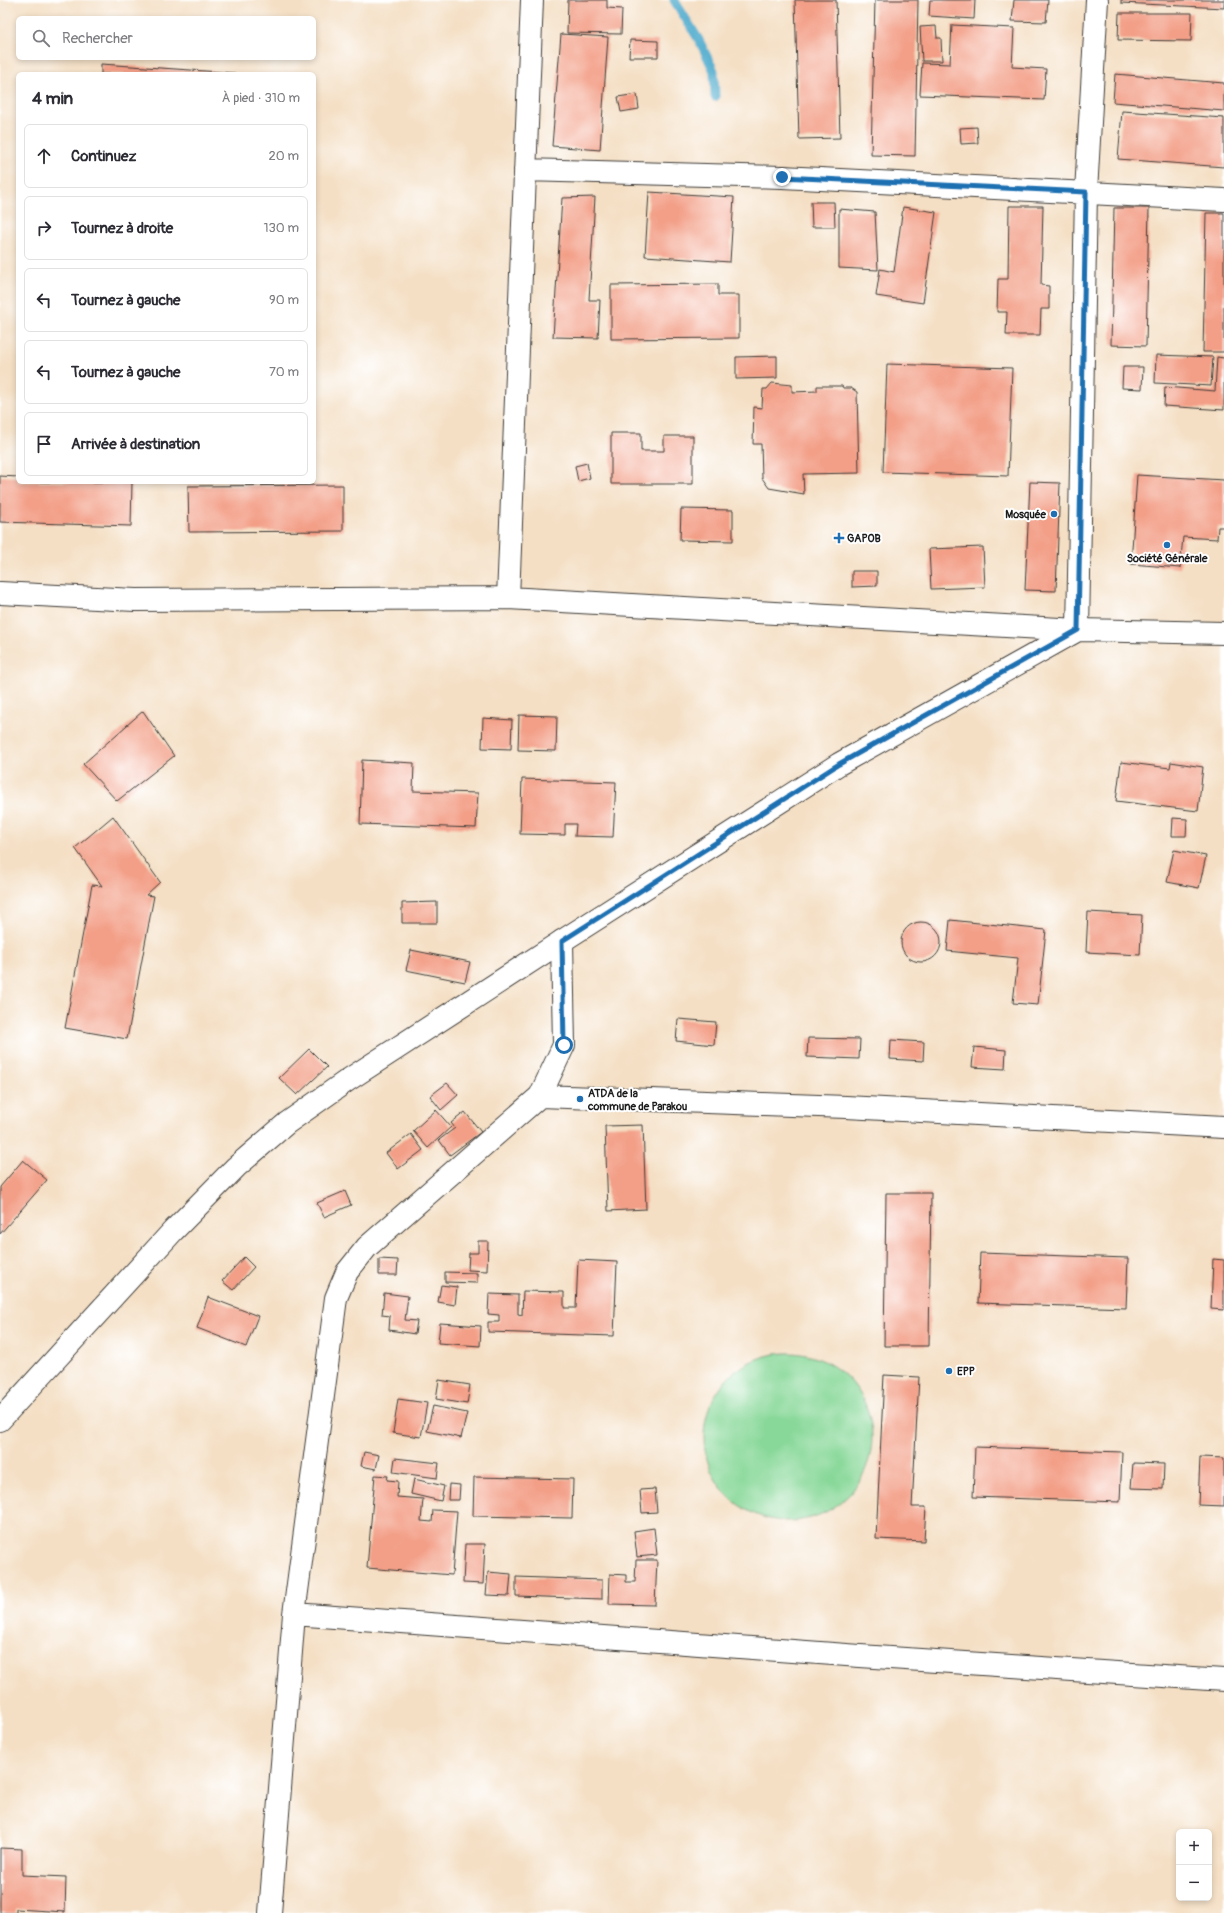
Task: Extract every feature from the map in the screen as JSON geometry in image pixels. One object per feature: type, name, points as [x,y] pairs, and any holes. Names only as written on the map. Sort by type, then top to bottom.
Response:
[{"type":"street","points":[[508,598],[532,0]]},
{"type":"street","points":[[1078,630],[1086,192],[1097,0]]},
{"type":"street","points":[[525,170],[782,177],[1224,200]]},
{"type":"street","points":[[0,593],[135,600],[508,598],[1078,630],[1224,633]]},
{"type":"street","points":[[0,1420],[173,1231],[236,1167],[287,1123],[348,1080],[839,764],[1078,630]]},
{"type":"street","points":[[270,1913],[294,1614],[336,1298],[347,1272],[366,1247],[540,1096],[564,1045],[562,941]]},
{"type":"street","points":[[540,1096],[846,1107],[1224,1127]]},
{"type":"street","points":[[294,1614],[852,1656],[1224,1680]]},
{"type":"green space","points":[[788,1353],[812,1357],[828,1363],[841,1372],[853,1384],[862,1397],[868,1413],[872,1437],[868,1461],[862,1477],[853,1490],[841,1502],[828,1511],[812,1517],[788,1521],[764,1517],[748,1511],[735,1502],[723,1490],[714,1477],[708,1461],[704,1437],[708,1413],[714,1397],[723,1384],[735,1372],[748,1363],[764,1357]]},
{"type":"building","points":[[568,0],[607,0],[607,8],[622,9],[621,34],[567,33]]},
{"type":"building","points":[[795,0],[836,0],[840,138],[799,139]]},
{"type":"building","points":[[875,0],[918,0],[915,156],[871,155]]},
{"type":"building","points":[[930,0],[975,0],[974,19],[929,16]]},
{"type":"building","points":[[1014,0],[1048,0],[1046,22],[1012,21]]},
{"type":"building","points":[[1121,0],[1224,0],[1224,8],[1121,3]]},
{"type":"building","points":[[1119,13],[1192,13],[1191,41],[1118,40]]},
{"type":"building","points":[[952,25],[1014,28],[1012,67],[1046,69],[1044,100],[920,95],[922,63],[950,64]]},
{"type":"building","points":[[936,26],[937,38],[941,38],[942,61],[922,61],[920,27]]},
{"type":"building","points":[[561,34],[608,37],[600,150],[552,146]]},
{"type":"building","points":[[630,40],[658,41],[658,57],[629,57]]},
{"type":"building","points":[[101,64],[220,72],[101,72]]},
{"type":"building","points":[[1115,74],[1224,83],[1224,111],[1113,102]]},
{"type":"building","points":[[637,94],[639,109],[621,112],[618,97]]},
{"type":"building","points":[[1122,111],[1224,118],[1224,167],[1118,159]]},
{"type":"building","points":[[977,127],[978,143],[961,144],[960,128]]},
{"type":"building","points":[[649,192],[734,197],[730,262],[645,256]]},
{"type":"building","points":[[595,197],[589,300],[600,300],[598,338],[553,337],[562,198]]},
{"type":"building","points":[[811,202],[834,202],[835,227],[812,227]]},
{"type":"building","points":[[1009,206],[1043,206],[1041,285],[1049,286],[1049,309],[1041,309],[1040,335],[1006,335],[1007,312],[997,312],[998,279],[1008,279]]},
{"type":"building","points":[[903,207],[936,212],[923,303],[876,296],[880,269],[894,272]]},
{"type":"building","points":[[1114,208],[1149,208],[1146,346],[1111,345]]},
{"type":"building","points":[[839,209],[875,212],[878,270],[839,268]]},
{"type":"building","points":[[1206,213],[1224,213],[1224,352],[1203,352]]},
{"type":"building","points":[[718,284],[718,295],[739,295],[739,338],[611,339],[611,285]]},
{"type":"building","points":[[1156,355],[1213,357],[1211,386],[1155,383]]},
{"type":"building","points":[[777,356],[777,378],[736,379],[736,357]]},
{"type":"building","points":[[1217,357],[1224,358],[1224,410],[1164,406],[1165,387],[1215,391]]},
{"type":"building","points":[[887,364],[1012,368],[1008,476],[883,472]]},
{"type":"building","points":[[1123,367],[1143,367],[1142,389],[1122,388]]},
{"type":"building","points":[[772,383],[792,385],[792,392],[817,391],[817,386],[842,386],[843,388],[851,388],[857,392],[859,473],[803,474],[804,494],[769,488],[762,478],[761,444],[753,444],[754,407],[762,408],[763,389],[767,389]]},
{"type":"building","points":[[611,433],[641,433],[641,451],[664,451],[664,436],[693,436],[693,484],[611,484]]},
{"type":"building","points":[[587,463],[590,478],[578,481],[575,466]]},
{"type":"building","points":[[1137,475],[1224,480],[1224,527],[1218,527],[1217,539],[1183,537],[1180,568],[1131,564]]},
{"type":"building","points":[[0,476],[16,477],[16,484],[132,484],[131,526],[0,522]]},
{"type":"building","points":[[1030,482],[1060,483],[1056,591],[1025,590]]},
{"type":"building","points":[[343,485],[343,531],[189,532],[188,486]]},
{"type":"building","points":[[681,509],[733,510],[733,541],[680,540]]},
{"type":"building","points":[[983,547],[985,587],[931,589],[929,549]]},
{"type":"building","points":[[852,571],[877,571],[877,586],[852,587]]},
{"type":"building","points":[[143,711],[174,756],[117,801],[83,764]]},
{"type":"building","points":[[519,715],[557,716],[556,751],[518,750]]},
{"type":"building","points":[[483,718],[512,720],[511,749],[482,748]]},
{"type":"building","points":[[362,760],[414,763],[413,791],[478,793],[476,828],[360,824]]},
{"type":"building","points":[[1121,762],[1170,768],[1171,762],[1203,767],[1198,811],[1116,801]]},
{"type":"building","points":[[522,779],[616,782],[613,837],[575,836],[576,824],[565,824],[565,835],[520,834]]},
{"type":"building","points":[[113,816],[160,882],[146,895],[154,896],[127,1039],[65,1028],[92,885],[102,886],[75,848]]},
{"type":"building","points":[[1173,818],[1187,819],[1186,836],[1172,836]]},
{"type":"building","points":[[1174,850],[1206,856],[1199,888],[1167,882]]},
{"type":"building","points":[[437,902],[437,923],[402,923],[402,903]]},
{"type":"building","points":[[1088,912],[1142,915],[1140,955],[1086,952]]},
{"type":"building","points":[[950,920],[1046,930],[1038,1005],[1013,1003],[1018,958],[947,951]]},
{"type":"building","points":[[921,922],[935,928],[941,942],[935,956],[921,962],[907,956],[901,942],[907,928]]},
{"type":"building","points":[[411,950],[470,962],[465,982],[406,970]]},
{"type":"building","points":[[678,1019],[716,1022],[714,1045],[676,1041]]},
{"type":"building","points":[[808,1038],[860,1039],[859,1059],[807,1057]]},
{"type":"building","points":[[891,1040],[924,1042],[923,1061],[890,1059]]},
{"type":"building","points":[[974,1047],[1006,1050],[1005,1069],[972,1067]]},
{"type":"building","points":[[309,1049],[327,1067],[297,1095],[279,1078]]},
{"type":"building","points":[[447,1083],[458,1095],[441,1110],[430,1096]]},
{"type":"building","points":[[436,1110],[451,1127],[428,1148],[413,1131]]},
{"type":"building","points":[[465,1112],[481,1132],[450,1155],[439,1140],[455,1128],[451,1123]]},
{"type":"building","points":[[643,1125],[646,1209],[608,1211],[605,1126]]},
{"type":"building","points":[[411,1134],[423,1150],[398,1169],[386,1153]]},
{"type":"building","points":[[23,1160],[47,1180],[0,1234],[0,1187]]},
{"type":"building","points":[[345,1191],[351,1205],[324,1217],[317,1203]]},
{"type":"building","points":[[886,1193],[931,1193],[929,1346],[884,1346]]},
{"type":"building","points":[[478,1241],[488,1241],[487,1271],[468,1270],[469,1253],[478,1253]]},
{"type":"building","points":[[980,1253],[1128,1258],[1126,1308],[978,1303]]},
{"type":"building","points":[[244,1257],[254,1267],[233,1290],[222,1281]]},
{"type":"building","points":[[379,1259],[398,1260],[397,1275],[379,1275]]},
{"type":"building","points":[[1213,1259],[1224,1260],[1224,1310],[1211,1309]]},
{"type":"building","points":[[578,1260],[617,1262],[614,1336],[488,1332],[488,1322],[499,1322],[499,1315],[488,1314],[489,1294],[518,1295],[518,1314],[522,1315],[523,1291],[564,1292],[564,1308],[576,1308]]},
{"type":"building","points":[[445,1272],[477,1273],[477,1283],[445,1282]]},
{"type":"building","points":[[441,1285],[457,1287],[455,1305],[438,1302]]},
{"type":"building","points":[[384,1293],[408,1296],[405,1320],[417,1321],[415,1334],[389,1330],[390,1316],[382,1315]]},
{"type":"building","points":[[208,1297],[258,1316],[246,1347],[197,1328]]},
{"type":"building","points":[[440,1323],[481,1326],[480,1346],[438,1343]]},
{"type":"building","points":[[884,1375],[919,1377],[912,1507],[926,1507],[924,1541],[876,1539]]},
{"type":"building","points":[[439,1380],[470,1385],[467,1404],[436,1399]]},
{"type":"building","points":[[398,1399],[427,1403],[421,1437],[393,1433]]},
{"type":"building","points":[[433,1406],[467,1413],[461,1438],[427,1431]]},
{"type":"building","points":[[975,1447],[1122,1452],[1120,1502],[973,1497]]},
{"type":"building","points":[[364,1452],[379,1455],[376,1469],[361,1466]]},
{"type":"building","points":[[1200,1457],[1224,1458],[1224,1506],[1198,1505]]},
{"type":"building","points":[[395,1458],[439,1463],[437,1478],[393,1472]]},
{"type":"building","points":[[1133,1463],[1164,1464],[1163,1489],[1131,1488]]},
{"type":"building","points":[[375,1475],[388,1476],[387,1480],[398,1481],[397,1497],[423,1499],[421,1521],[432,1522],[433,1510],[457,1511],[452,1575],[367,1568]]},
{"type":"building","points":[[474,1477],[573,1479],[572,1518],[473,1516]]},
{"type":"building","points":[[414,1479],[444,1486],[441,1501],[411,1494]]},
{"type":"building","points":[[449,1484],[460,1485],[459,1500],[448,1500]]},
{"type":"building","points":[[655,1489],[657,1512],[642,1513],[640,1490]]},
{"type":"building","points":[[654,1528],[657,1555],[637,1557],[634,1531]]},
{"type":"building","points":[[465,1544],[485,1544],[483,1584],[463,1583]]},
{"type":"building","points":[[636,1560],[657,1560],[655,1605],[609,1604],[610,1574],[626,1575],[626,1582],[635,1582]]},
{"type":"building","points":[[488,1572],[511,1574],[509,1596],[486,1595]]},
{"type":"building","points":[[516,1577],[602,1580],[602,1599],[516,1596]]},
{"type":"building","points":[[0,1848],[22,1849],[22,1875],[66,1877],[65,1912],[16,1909],[16,1913],[0,1913]]},
{"type":"waterway","points":[[674,0],[699,40],[714,71],[715,97]]},
{"type":"place","name":"Mosquée","points":[[1054,514]]},
{"type":"place","name":"GAPOB","points":[[839,538]]},
{"type":"place","name":"Société Générale","points":[[1167,545]]},
{"type":"place","name":"ATDA de la commune de Parakou","points":[[580,1099]]},
{"type":"place","name":"EPP","points":[[949,1371]]},
{"type":"route","points":[[564,1045],[562,941],[839,764],[1078,630],[1086,192],[782,177]]}]
